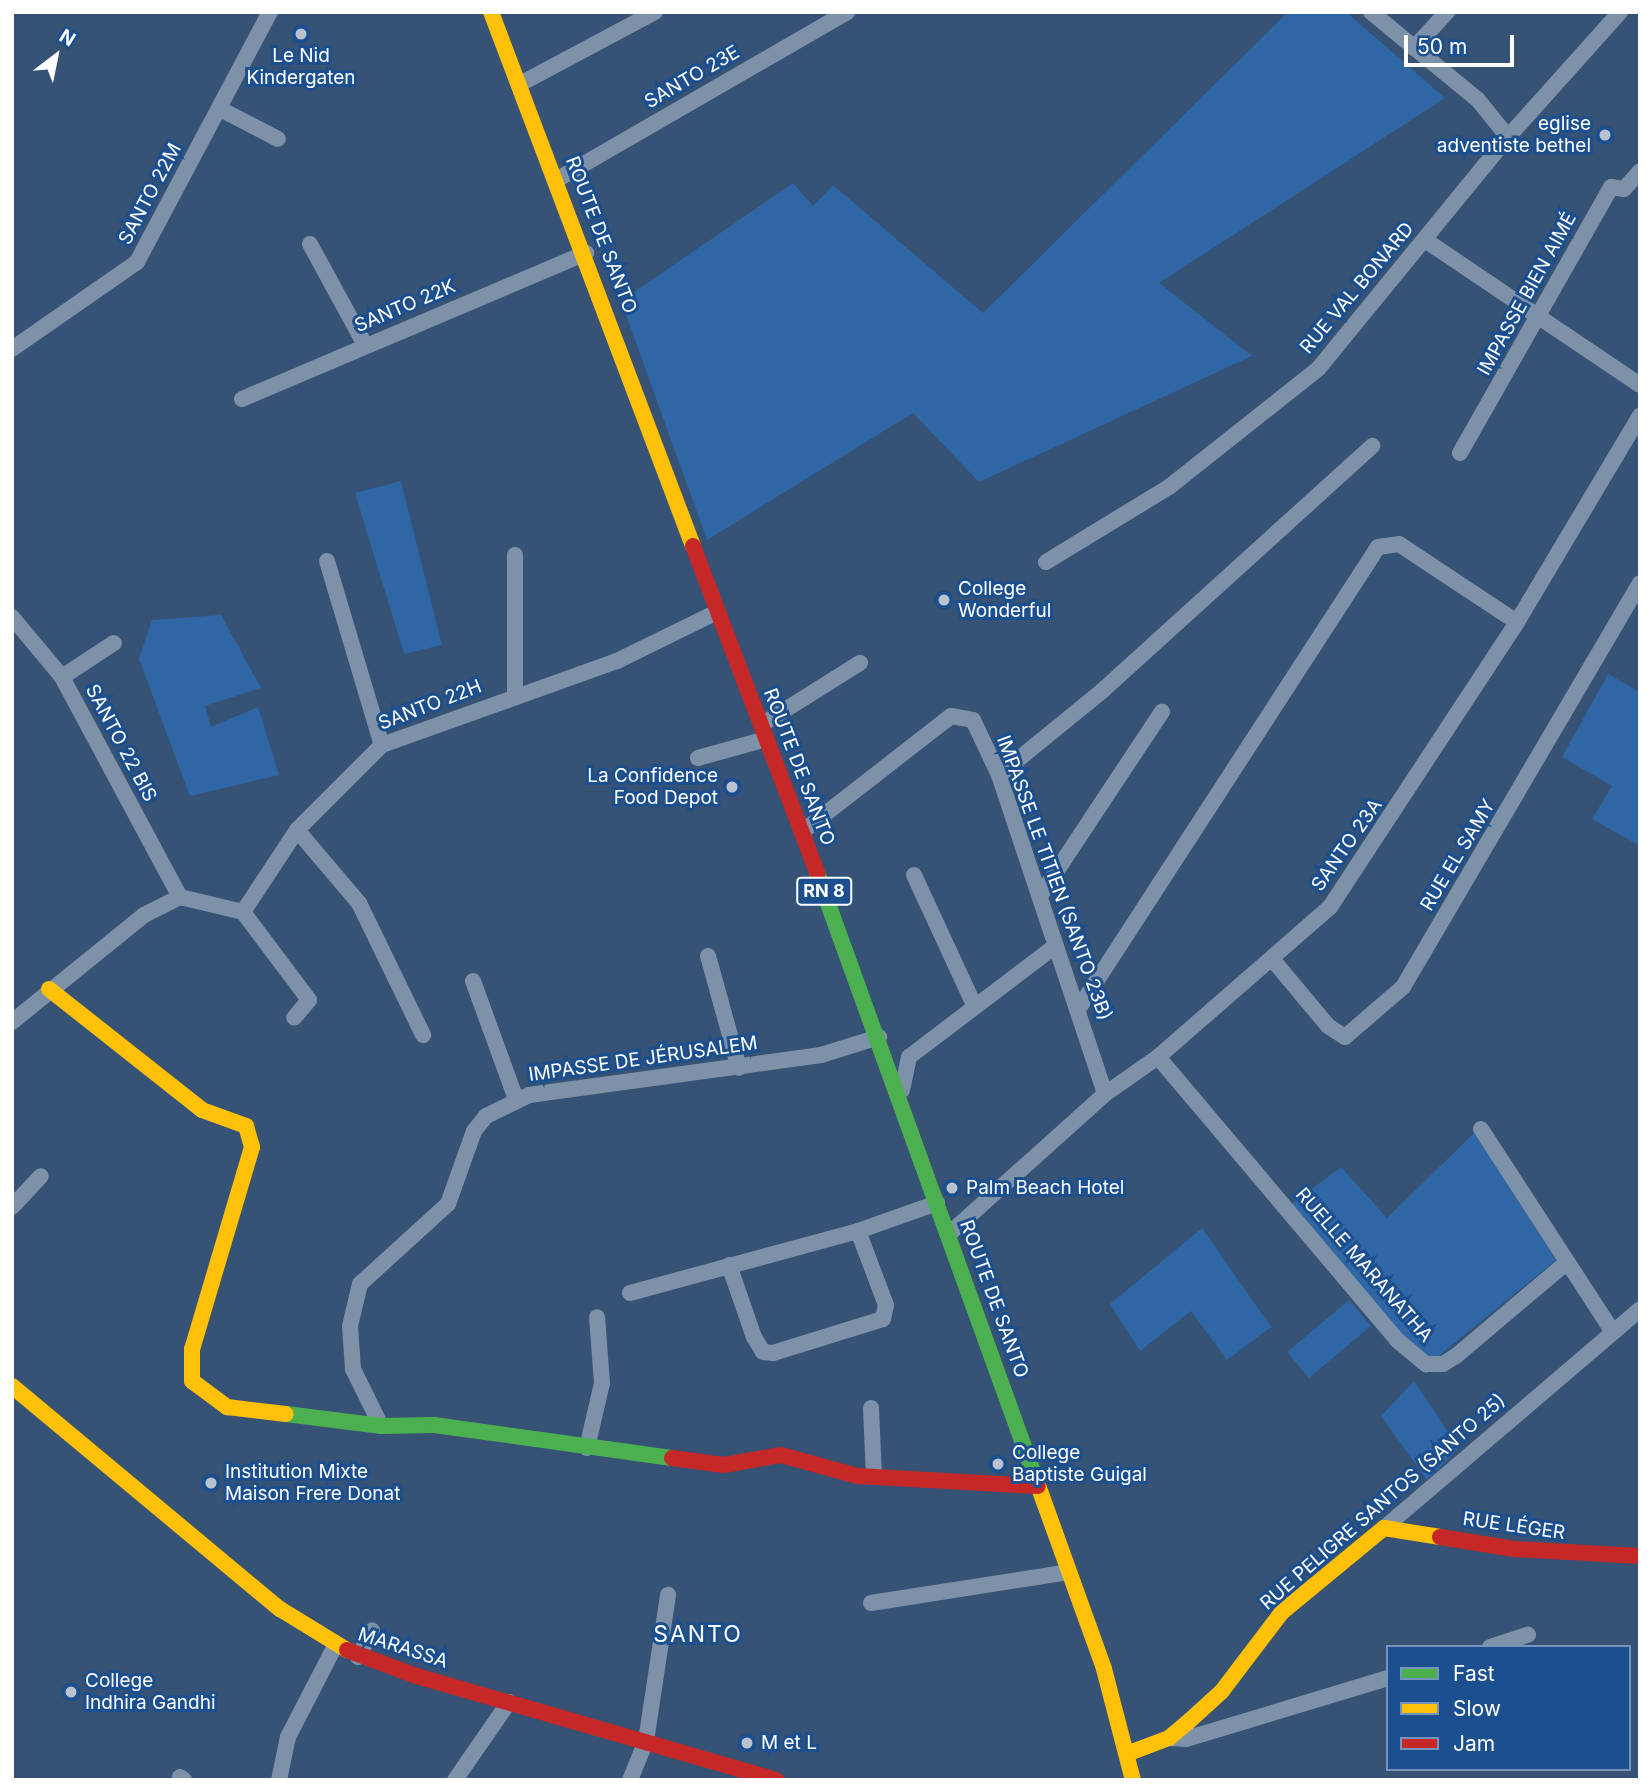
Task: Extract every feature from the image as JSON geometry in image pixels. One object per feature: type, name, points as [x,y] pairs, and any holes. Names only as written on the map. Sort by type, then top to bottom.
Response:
[{"type":"main road","name":"ROUTE DE SANTO","points":[[491,12],[558,179],[717,612],[879,1037],[1069,1572],[1129,1754],[1130,1779]]},
{"type":"main road","points":[[49,989],[202,1110],[246,1126],[252,1147],[192,1349],[192,1381],[227,1407],[381,1426],[434,1425],[724,1465],[781,1455],[874,1477],[1038,1486]]},
{"type":"main road","name":"MARASSA","points":[[15,1394],[280,1609],[335,1646],[358,1657],[776,1780]]},
{"type":"main road","name":"RUE LÉGER","points":[[1384,1528],[1514,1549],[1640,1556]]},
{"type":"main road","name":"RUE PELIGRE SANTOS (SANTO 25)","points":[[1129,1754],[1169,1738],[1222,1691],[1282,1612],[1384,1528]]},
{"type":"street","name":"SANTO 22M","points":[[12,349],[137,262],[271,12]]},
{"type":"street","points":[[520,84],[655,12]]},
{"type":"street","name":"SANTO 23E","points":[[558,179],[847,12]]},
{"type":"street","points":[[1371,12],[1478,100],[1508,137]]},
{"type":"street","points":[[1414,48],[1447,12]]},
{"type":"street","name":"RUE VAL BONARD","points":[[1046,562],[1169,487],[1318,369],[1508,137],[1620,12]]},
{"type":"street","points":[[220,109],[278,139]]},
{"type":"street","name":"IMPASSE BIEN AIMÉ","points":[[1460,453],[1538,321],[1611,187],[1624,189],[1640,171]]},
{"type":"street","points":[[1425,240],[1538,321],[1640,385]]},
{"type":"street","points":[[310,244],[365,345]]},
{"type":"street","name":"SANTO 22K","points":[[242,399],[586,254]]},
{"type":"street","name":"SANTO 23A","points":[[949,1234],[1105,1094],[1158,1057],[1330,907],[1517,622],[1640,416]]},
{"type":"street","points":[[999,775],[1102,691],[1372,446]]},
{"type":"street","points":[[1079,1008],[1378,547],[1399,544],[1517,622]]},
{"type":"street","points":[[514,555],[515,695]]},
{"type":"street","points":[[327,561],[382,746]]},
{"type":"street","name":"RUE EL SAMY","points":[[1272,959],[1328,1026],[1345,1037],[1403,987],[1640,583]]},
{"type":"street","name":"SANTO 22H","points":[[243,912],[297,830],[382,746],[515,695],[617,661],[717,612]]},
{"type":"street","name":"SANTO 22 BIS","points":[[12,617],[62,677],[180,897]]},
{"type":"street","points":[[62,677],[114,643]]},
{"type":"street","points":[[698,758],[764,732],[860,663]]},
{"type":"street","points":[[1040,896],[1162,712]]},
{"type":"street","name":"IMPASSE LE TITIEN (SANTO 23B)","points":[[802,832],[951,716],[973,720],[999,775],[1055,946],[1079,1008],[1105,1094]]},
{"type":"street","points":[[297,830],[359,903],[423,1035]]},
{"type":"street","points":[[914,875],[975,1007]]},
{"type":"street","points":[[12,1022],[49,989],[144,915],[180,897],[243,912],[309,1000],[293,1018]]},
{"type":"street","points":[[902,1108],[901,1073],[909,1057],[1055,946]]},
{"type":"street","points":[[708,956],[739,1068]]},
{"type":"street","points":[[473,981],[516,1099]]},
{"type":"street","name":"IMPASSE DE JÉRUSALEM","points":[[381,1426],[353,1369],[350,1326],[360,1284],[448,1204],[474,1131],[486,1116],[516,1099],[821,1055],[879,1037]]},
{"type":"street","name":"RUELLE MARANATHA","points":[[1158,1057],[1397,1340],[1426,1364],[1443,1364],[1456,1356],[1566,1263]]},
{"type":"street","points":[[1481,1129],[1613,1332]]},
{"type":"street","points":[[12,1207],[41,1176]]},
{"type":"street","points":[[630,1293],[858,1231],[937,1203]]},
{"type":"street","points":[[730,1265],[759,1347],[773,1353],[883,1319],[886,1305],[858,1231]]},
{"type":"street","name":"RUE PELIGRE SANTOS (SANTO 25)","points":[[1384,1528],[1640,1310]]},
{"type":"street","points":[[587,1448],[602,1383],[597,1317]]},
{"type":"street","points":[[871,1408],[874,1477]]},
{"type":"street","points":[[871,1603],[1069,1572]]},
{"type":"street","points":[[630,1780],[646,1741],[668,1595]]},
{"type":"street","points":[[358,1657],[372,1631]]},
{"type":"street","points":[[1496,1645],[1528,1635]]},
{"type":"street","points":[[279,1780],[288,1737],[335,1646]]},
{"type":"street","points":[[1169,1738],[1186,1739],[1386,1679]]},
{"type":"street","points":[[455,1780],[509,1702]]},
{"type":"shaded area","points":[[1288,12],[1346,12],[1445,98],[1159,283],[1252,356],[979,482],[913,413],[707,540],[621,301],[793,183],[813,206],[833,185],[983,313]]},
{"type":"shaded area","points":[[401,481],[442,645],[404,654],[355,493]]},
{"type":"shaded area","points":[[221,615],[261,688],[205,706],[211,727],[258,707],[279,775],[190,796],[139,659],[152,620]]},
{"type":"shaded area","points":[[1608,674],[1640,692],[1640,846],[1592,819],[1612,786],[1562,757]]},
{"type":"shaded area","points":[[1474,1133],[1556,1260],[1425,1367],[1290,1205],[1341,1167],[1387,1218]]},
{"type":"shaded area","points":[[1202,1228],[1271,1327],[1227,1360],[1191,1311],[1140,1351],[1110,1304]]},
{"type":"shaded area","points":[[1349,1300],[1371,1326],[1309,1378],[1287,1352]]},
{"type":"shaded area","points":[[1414,1381],[1459,1448],[1427,1480],[1381,1416]]},
{"type":"traffic: fast","points":[[817,873],[1039,1488]]},
{"type":"traffic: fast","points":[[286,1414],[381,1426],[434,1425],[672,1458]]},
{"type":"traffic: slow","points":[[491,12],[693,546]]},
{"type":"traffic: slow","points":[[49,989],[202,1110],[246,1126],[252,1147],[192,1349],[192,1381],[227,1407],[286,1414]]},
{"type":"traffic: slow","points":[[12,1386],[280,1609],[347,1650]]},
{"type":"traffic: slow","points":[[1039,1488],[1104,1669],[1133,1780]]},
{"type":"traffic: slow","points":[[1129,1753],[1169,1738],[1187,1723],[1222,1691],[1282,1612],[1384,1528],[1440,1537]]},
{"type":"traffic: jam","points":[[693,546],[817,873]]},
{"type":"traffic: jam","points":[[672,1458],[724,1465],[781,1455],[857,1476],[1038,1486]]},
{"type":"traffic: jam","points":[[1440,1537],[1514,1549],[1640,1556]]},
{"type":"traffic: jam","points":[[347,1650],[413,1675],[776,1780]]},
{"type":"place","name":"Le Nid Kindergaten","points":[[301,34]]},
{"type":"place","name":"eglise adventiste bethel","points":[[1605,135]]},
{"type":"place","name":"College Wonderful","points":[[944,600]]},
{"type":"place","name":"La Confidence Food Depot","points":[[732,787]]},
{"type":"place","name":"Palm Beach Hotel","points":[[952,1188]]},
{"type":"place","name":"College Baptiste Guigal","points":[[998,1464]]},
{"type":"place","name":"Institution Mixte Maison Frere Donat","points":[[211,1483]]},
{"type":"place","name":"College Indhira Gandhi","points":[[71,1692]]},
{"type":"place","name":"M et L","points":[[747,1743]]},
{"type":"district","name":"SANTO","points":[[698,1634]]}]
